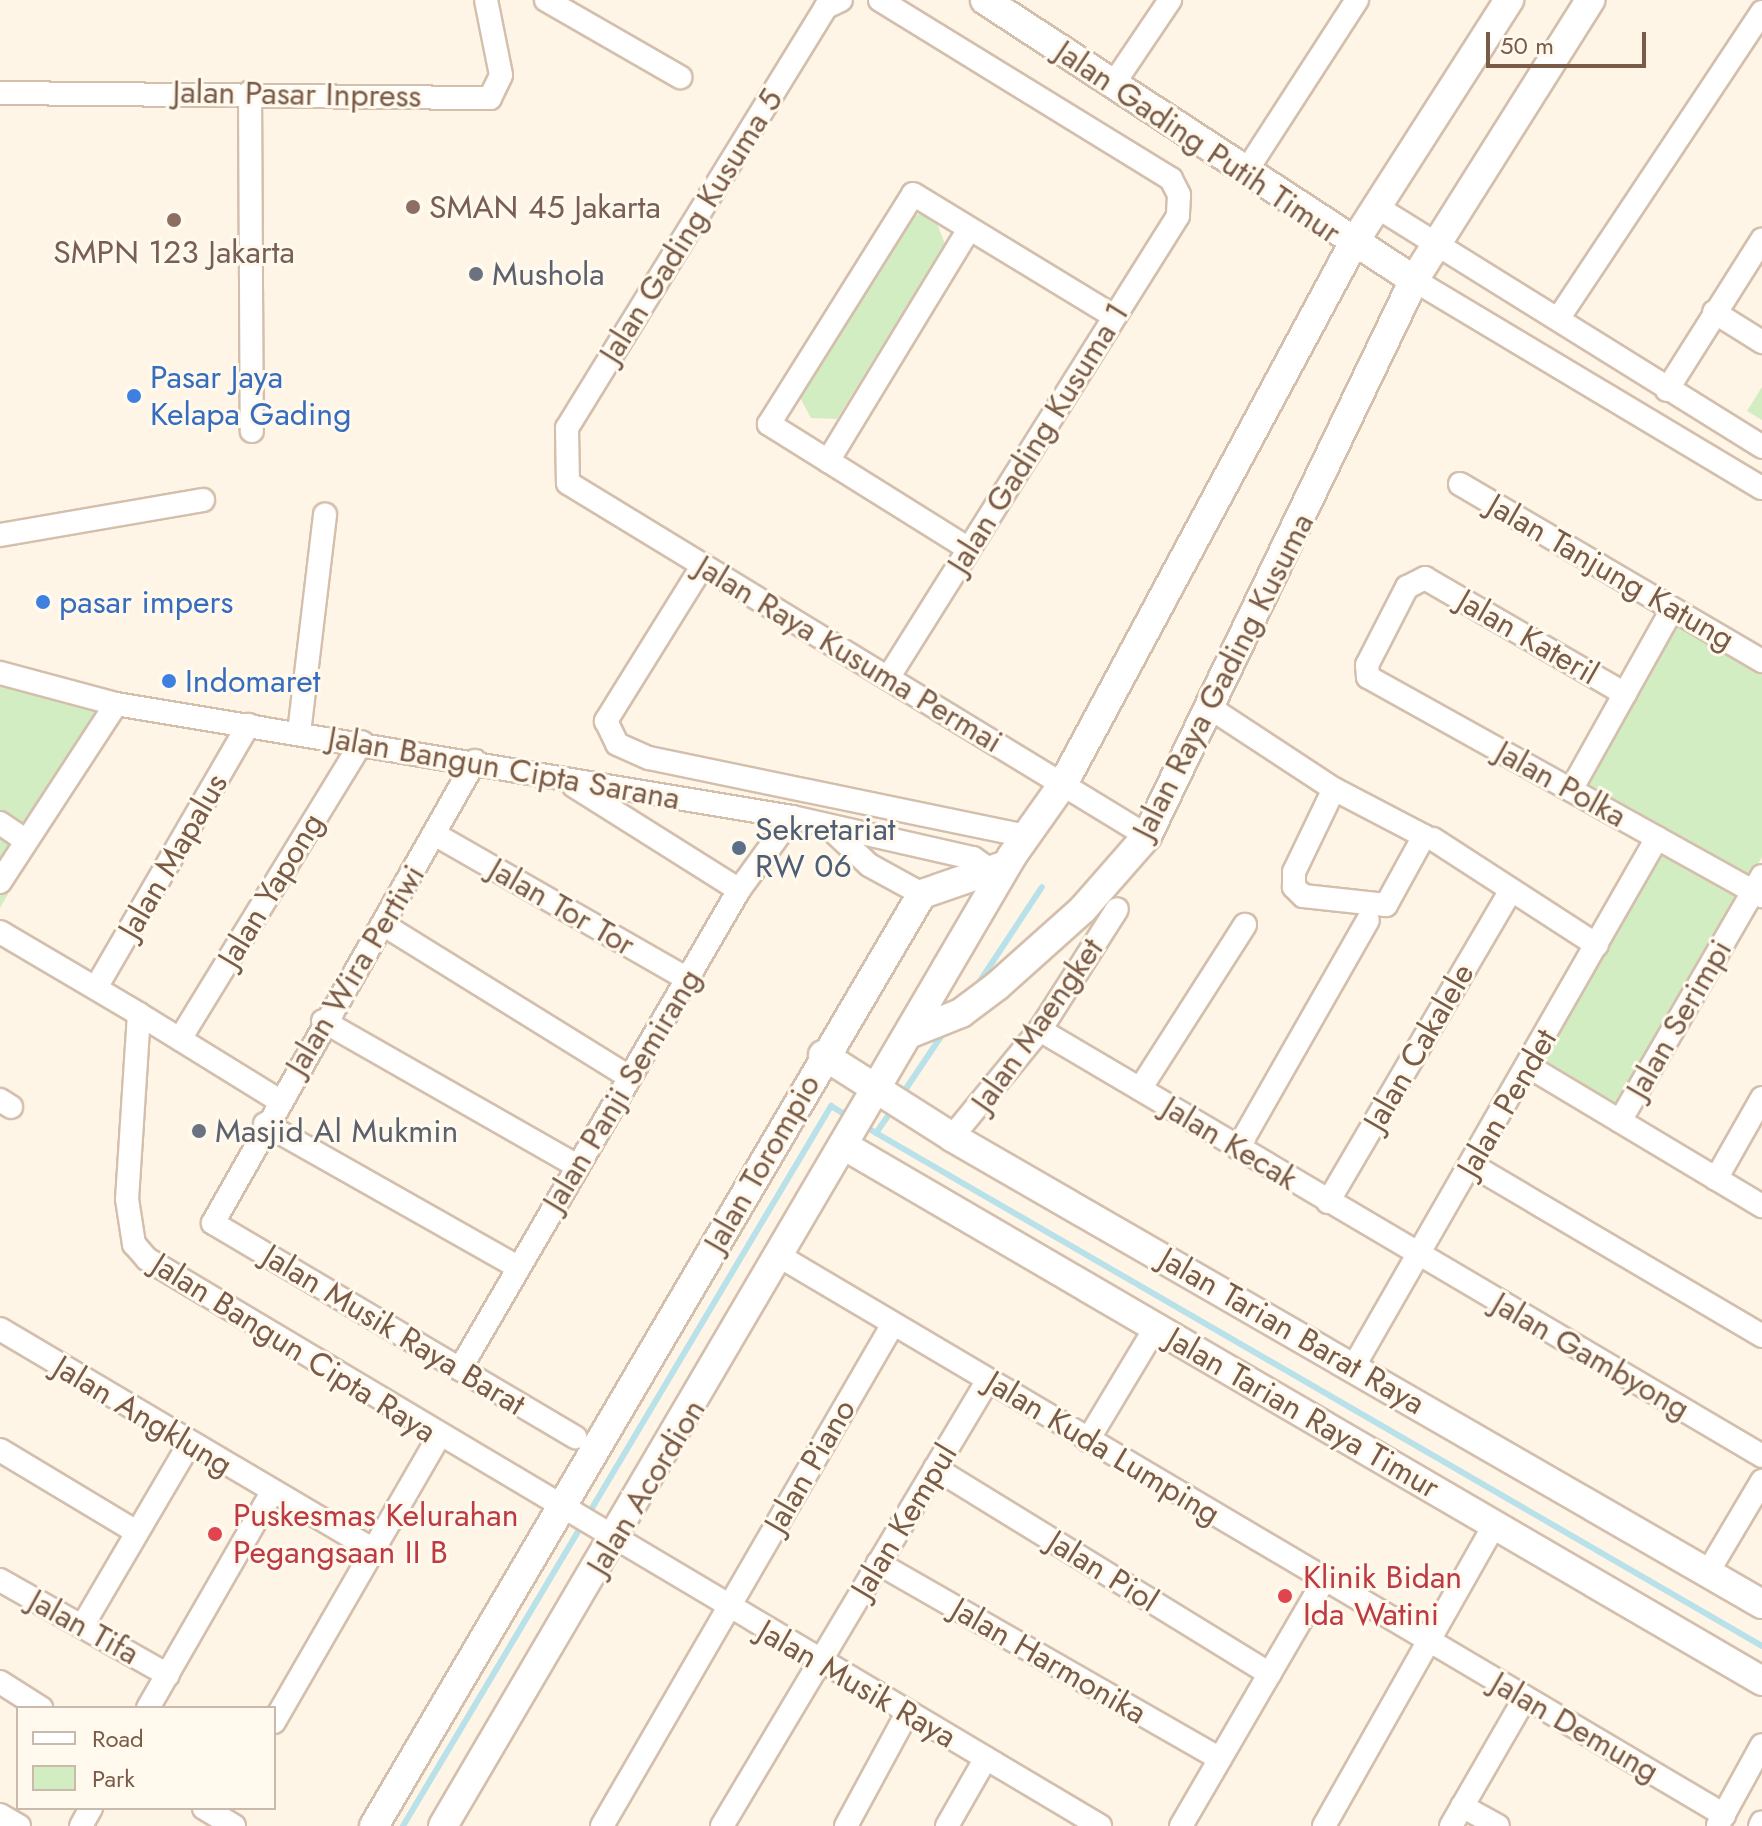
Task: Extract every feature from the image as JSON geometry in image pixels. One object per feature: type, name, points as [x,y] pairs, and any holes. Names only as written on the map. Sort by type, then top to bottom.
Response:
[{"type":"street","name":"Jalan Pasar Inpress","points":[[0,93],[250,92],[490,98],[501,75],[486,0]]},
{"type":"street","name":"Jalan Gading Kusuma 5","points":[[562,464],[567,428],[826,7],[841,0]]},
{"type":"street","name":"Jalan Gading Kusuma 1","points":[[880,0],[1171,179],[1179,195],[1178,216],[888,678]]},
{"type":"street","points":[[1112,86],[1170,0]]},
{"type":"street","points":[[1245,173],[1357,0]]},
{"type":"street","points":[[1063,784],[1353,244],[1509,0]]},
{"type":"street","name":"Jalan Raya Gading Kusuma","points":[[911,1033],[951,1018],[1083,909],[1147,836],[1414,280],[1590,0]]},
{"type":"street","points":[[552,1],[680,77]]},
{"type":"street","name":"Jalan Gading Putih Timur","points":[[992,2],[1112,86],[1353,244],[1414,280]]},
{"type":"street","points":[[1560,316],[1762,12]]},
{"type":"street","points":[[250,92],[252,431]]},
{"type":"street","points":[[969,549],[769,424],[913,194],[1114,316]]},
{"type":"street","points":[[1377,207],[1435,245],[1560,316],[1667,390],[1762,447]]},
{"type":"street","points":[[828,461],[969,229]]},
{"type":"street","points":[[1667,390],[1762,240]]},
{"type":"street","points":[[1414,280],[1762,488]]},
{"type":"street","points":[[1714,312],[1762,342]]},
{"type":"street","name":"Jalan Raya Kusuma Permai","points":[[562,464],[568,483],[1147,836]]},
{"type":"street","name":"Jalan Tanjung Katung","points":[[1460,484],[1762,661]]},
{"type":"street","points":[[0,535],[203,500]]},
{"type":"street","points":[[299,733],[325,515]]},
{"type":"street","points":[[703,565],[606,721],[617,744],[649,758],[1026,836]]},
{"type":"street","name":"Jalan Kateril","points":[[1368,677],[1370,659],[1407,587],[1432,580],[1625,694]]},
{"type":"street","points":[[1571,790],[1672,609]]},
{"type":"street","name":"Jalan Bangun Cipta Sarana","points":[[0,673],[116,704],[362,742],[475,761],[567,781],[792,817],[832,830],[999,870]]},
{"type":"street","name":"Jalan Polka","points":[[1368,677],[1657,838],[1759,888]]},
{"type":"street","points":[[0,882],[116,704]]},
{"type":"street","points":[[1209,707],[1334,789],[1428,837],[1597,945]]},
{"type":"street","name":"Jalan Mapalus","points":[[97,986],[248,725]]},
{"type":"street","name":"Jalan Yapong","points":[[180,1039],[362,742]]},
{"type":"street","name":"Jalan Wira Pertiwi","points":[[213,1223],[278,1100],[323,1021],[384,925],[475,761]]},
{"type":"street","points":[[567,781],[739,890]]},
{"type":"street","name":"Jalan Torompio","points":[[847,1140],[886,1098],[911,1033],[999,870],[1063,784]]},
{"type":"street","points":[[1334,789],[1294,872],[1303,896],[1386,905],[1428,837]]},
{"type":"street","name":"Jalan Panji Semirang","points":[[460,1369],[516,1266],[739,890],[792,817]]},
{"type":"street","points":[[0,823],[25,840]]},
{"type":"street","points":[[832,830],[869,865],[922,894],[999,870]]},
{"type":"street","name":"Jalan Tor Tor","points":[[436,835],[687,979]]},
{"type":"street","name":"Jalan Pendet","points":[[1354,1366],[1420,1256],[1657,838]]},
{"type":"street","name":"Jalan Serimpi","points":[[1620,1121],[1759,888]]},
{"type":"street","name":"Jalan Cakalele","points":[[1328,1202],[1510,892]]},
{"type":"street","name":"Jalan Torompio","points":[[374,1826],[568,1514],[823,1055],[922,894]]},
{"type":"street","name":"Jalan Maengket","points":[[952,1137],[1040,1030],[1117,909]]},
{"type":"street","points":[[1238,1148],[1368,920]]},
{"type":"street","points":[[384,925],[629,1077]]},
{"type":"street","points":[[1140,1089],[1245,925]]},
{"type":"street","points":[[0,932],[97,986],[278,1100]]},
{"type":"street","name":"Jalan Bangun Cipta Raya","points":[[139,1014],[127,1199],[134,1244],[147,1259],[611,1540]]},
{"type":"street","points":[[323,1021],[577,1166]]},
{"type":"street","name":"Jalan Kecak","points":[[1040,1030],[1420,1256]]},
{"type":"street","name":"Jalan Tarian Barat Raya","points":[[823,1055],[886,1098],[952,1137],[1354,1366],[1762,1604]]},
{"type":"street","points":[[1528,1066],[1762,1206]]},
{"type":"street","points":[[1716,1179],[1762,1098]]},
{"type":"street","points":[[265,1124],[516,1266]]},
{"type":"street","name":"Jalan Acordion","points":[[443,1826],[781,1257],[847,1140]]},
{"type":"street","name":"Jalan Tarian Raya Timur","points":[[847,1140],[1156,1327],[1762,1681]]},
{"type":"street","points":[[1472,1165],[1762,1336]]},
{"type":"street","name":"Jalan Musik Raya Barat","points":[[213,1223],[575,1437]]},
{"type":"street","name":"Jalan Gambyong","points":[[1420,1256],[1762,1456]]},
{"type":"street","name":"Jalan Kuda Lumping","points":[[781,1257],[1425,1640]]},
{"type":"street","name":"Jalan Piano","points":[[602,1826],[893,1324]]},
{"type":"street","points":[[1088,1440],[1156,1327]]},
{"type":"street","name":"Jalan Angklung","points":[[0,1329],[271,1494],[371,1548]]},
{"type":"street","name":"Jalan Kempul","points":[[722,1826],[988,1380]]},
{"type":"street","points":[[276,1718],[371,1548],[438,1438]]},
{"type":"street","points":[[83,1625],[135,1531],[189,1444]]},
{"type":"street","points":[[0,1450],[135,1531]]},
{"type":"street","name":"Jalan Piol","points":[[935,1468],[1270,1674]]},
{"type":"street","points":[[1708,1572],[1762,1481]]},
{"type":"street","points":[[149,1706],[271,1494]]},
{"type":"street","points":[[1324,1826],[1425,1640],[1494,1525]]},
{"type":"street","name":"Jalan Musik Raya","points":[[611,1540],[986,1758],[1092,1824]]},
{"type":"street","name":"Jalan Harmonika","points":[[878,1563],[1220,1759]]},
{"type":"street","name":"Jalan Tifa","points":[[0,1580],[168,1675]]},
{"type":"street","points":[[1181,1826],[1324,1580]]},
{"type":"street","name":"Jalan Demung","points":[[1425,1640],[1525,1698],[1721,1820]]},
{"type":"street","points":[[0,1682],[38,1706]]},
{"type":"street","points":[[1451,1826],[1525,1698]]},
{"type":"street","points":[[846,1826],[907,1713]]},
{"type":"street","points":[[1721,1820],[1762,1745]]},
{"type":"street","points":[[947,1826],[986,1758]]},
{"type":"street","points":[[1462,1806],[1498,1826]]},
{"type":"street","points":[[0,1815],[19,1826]]},
{"type":"green space","points":[[919,214],[935,218],[945,244],[837,419],[811,418],[798,394],[907,218]]},
{"type":"green space","points":[[1762,387],[1762,420],[1747,411]]},
{"type":"green space","points":[[1678,619],[1762,669],[1762,857],[1615,1108],[1538,1063],[1670,837],[1581,784]]},
{"type":"green space","points":[[0,673],[116,704],[0,908]]},
{"type":"waterway","points":[[978,984],[1042,887]]},
{"type":"waterway","points":[[901,1096],[946,1029]]},
{"type":"waterway","points":[[403,1826],[831,1106],[851,1118]]},
{"type":"waterway","points":[[876,1133],[893,1109]]},
{"type":"waterway","points":[[864,1126],[1762,1646]]},
{"type":"place","name":"SMAN 45 Jakarta","points":[[413,207]]},
{"type":"place","name":"SMPN 123 Jakarta","points":[[174,220]]},
{"type":"place","name":"Mushola","points":[[476,274]]},
{"type":"place","name":"Pasar Jaya Kelapa Gading","points":[[134,396]]},
{"type":"place","name":"pasar impers","points":[[43,602]]},
{"type":"place","name":"Indomaret","points":[[169,681]]},
{"type":"place","name":"Sekretariat RW 06","points":[[739,848]]},
{"type":"place","name":"Masjid Al Mukmin","points":[[199,1131]]},
{"type":"place","name":"Puskesmas Kelurahan Pegangsaan II B","points":[[215,1534]]},
{"type":"place","name":"Klinik Bidan Ida Watini","points":[[1285,1596]]}]
